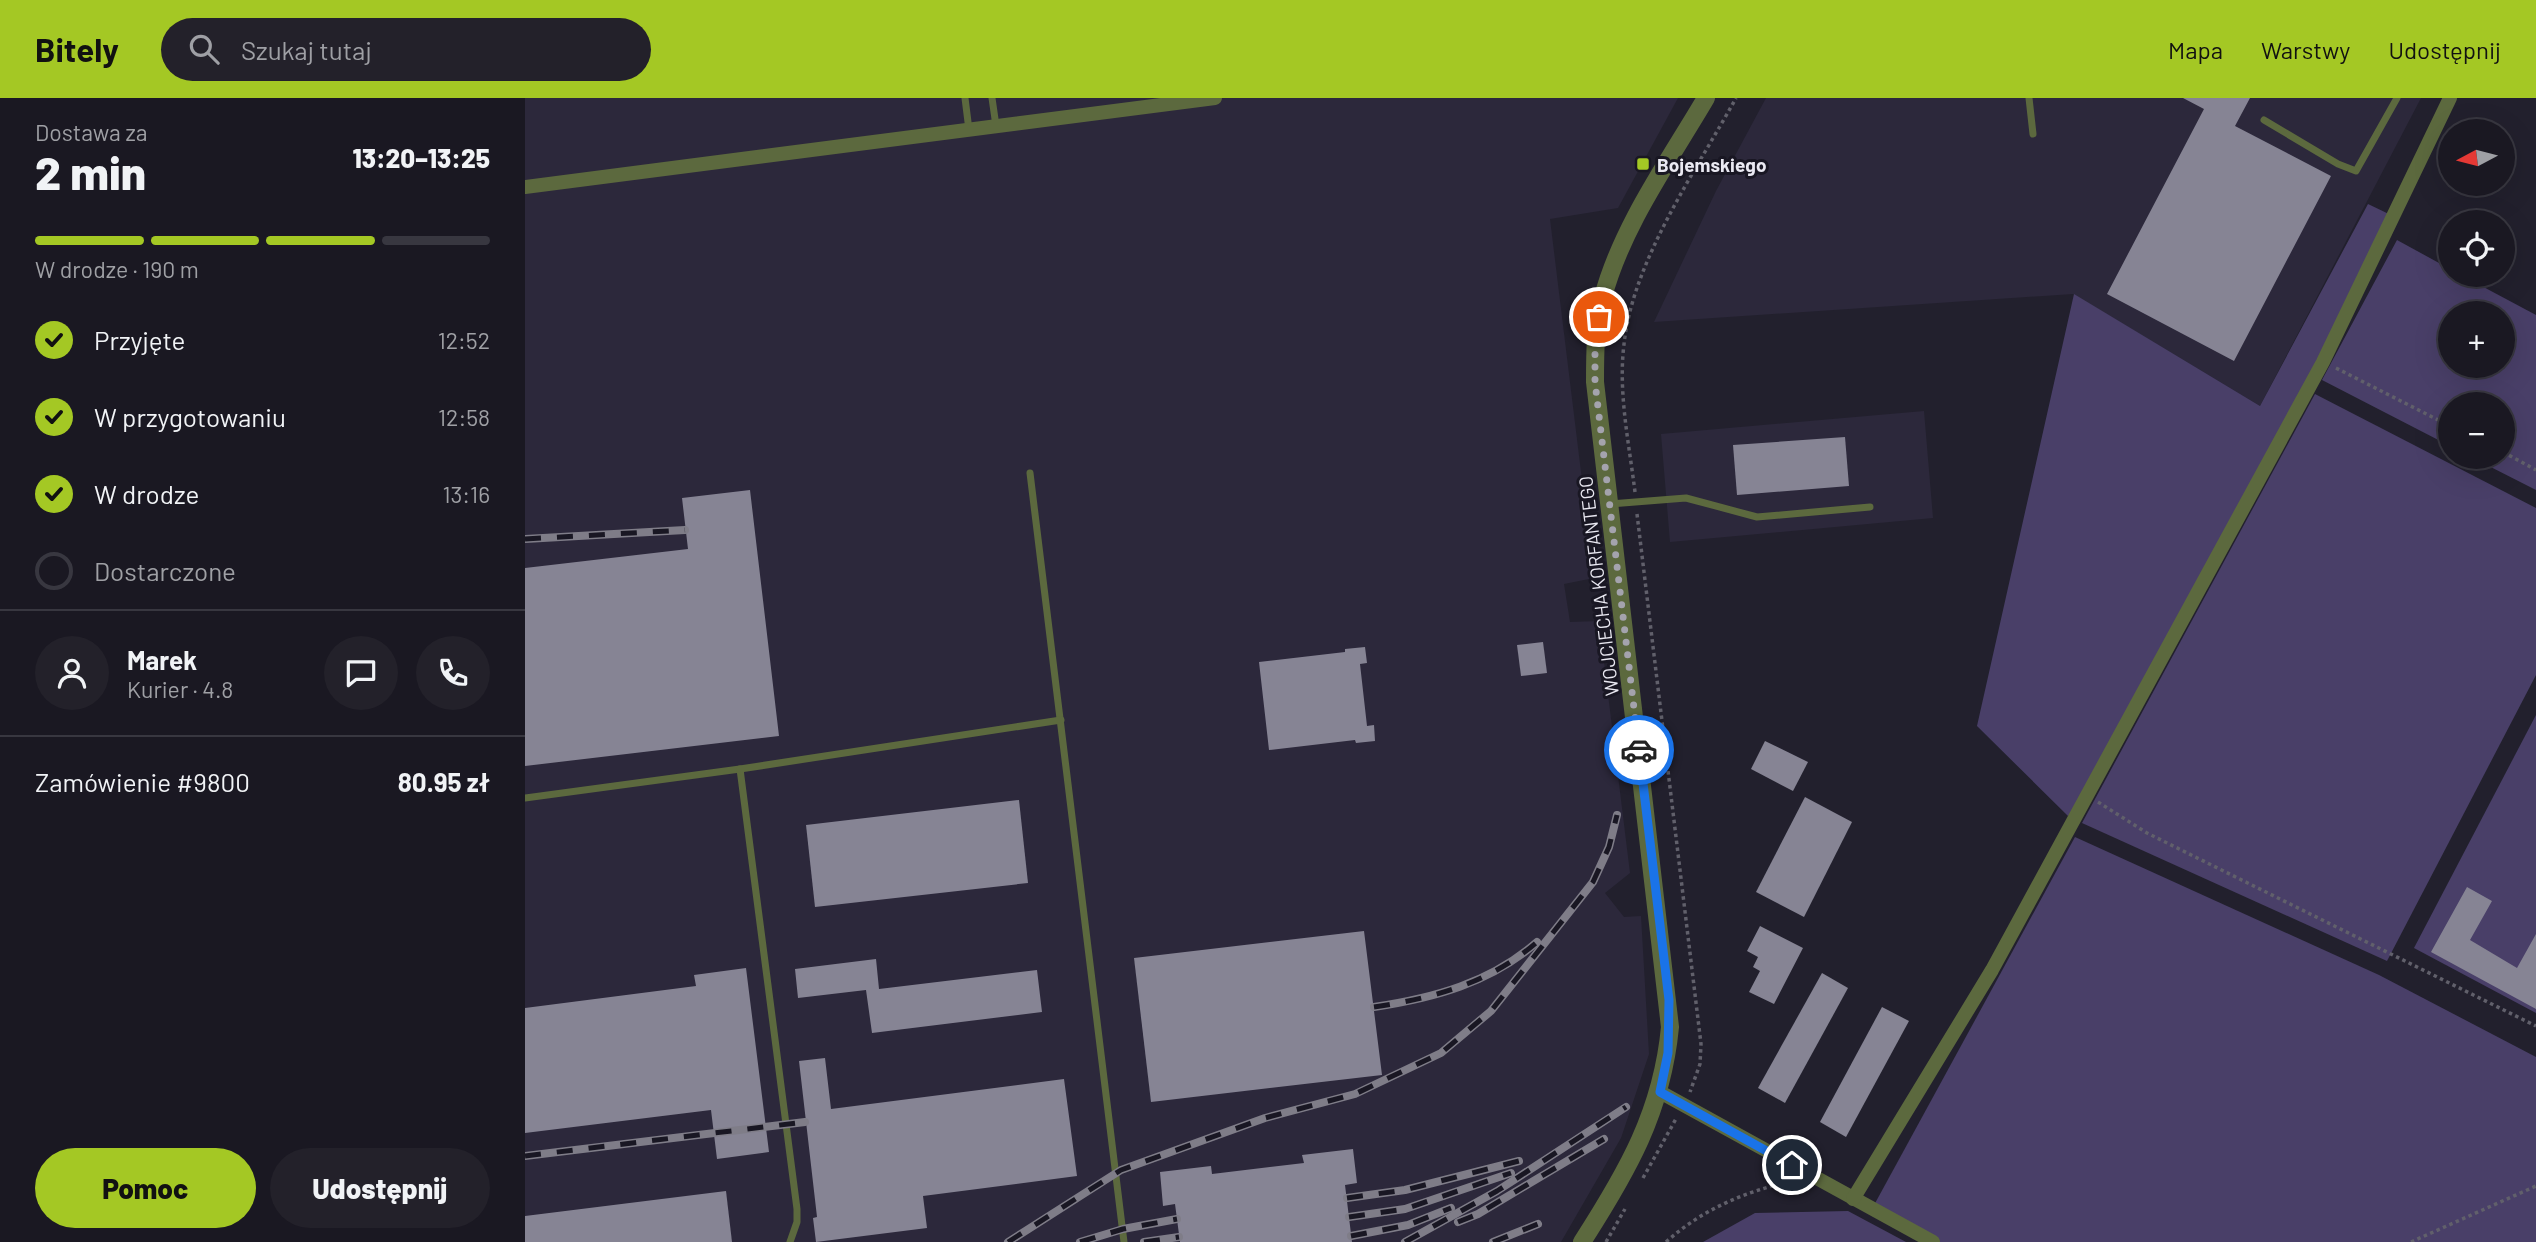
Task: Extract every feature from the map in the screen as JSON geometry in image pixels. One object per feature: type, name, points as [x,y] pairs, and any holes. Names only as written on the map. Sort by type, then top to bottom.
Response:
[{"type":"street","points":[[525,187],[1215,98]]},
{"type":"street","name":"WOJCIECHA KORFANTEGO","points":[[1583,1242],[1640,1144],[1660,1092],[1668,1053],[1669,1000],[1595,382],[1595,337],[1603,297],[1620,249],[1706,98]]},
{"type":"street","points":[[1853,1199],[1992,970],[2323,362],[2450,98]]},
{"type":"street","points":[[1660,1092],[1933,1242]]},
{"type":"lane","points":[[965,98],[969,130]]},
{"type":"lane","points":[[992,98],[996,126]]},
{"type":"lane","points":[[2029,98],[2033,134]]},
{"type":"lane","points":[[2264,120],[2338,164],[2356,171],[2397,98]]},
{"type":"lane","points":[[1030,473],[1124,1242]]},
{"type":"lane","points":[[1609,504],[1686,498],[1757,517],[1870,506]]},
{"type":"lane","points":[[525,798],[740,769],[1061,720]]},
{"type":"lane","points":[[740,769],[797,1209],[797,1222],[790,1242]]},
{"type":"path","points":[[1640,1183],[1685,1104],[1697,1076],[1701,1044],[1623,386],[1624,344],[1631,305],[1651,252],[1737,98]]},
{"type":"path","points":[[2323,362],[2438,420]]},
{"type":"path","points":[[2515,459],[2536,470]]},
{"type":"path","points":[[2088,795],[2147,833],[2536,1026]]},
{"type":"path","points":[[1667,1242],[1690,1224],[1742,1193],[1813,1176]]},
{"type":"path","points":[[2411,1242],[2536,1185]]},
{"type":"path","points":[[1606,1242],[1626,1207]]},
{"type":"shaded area","points":[[525,98],[1678,98],[1618,208],[1550,219],[1594,578],[1564,584],[1570,622],[1599,621],[1630,873],[1605,893],[1624,917],[1641,916],[1649,1054],[1621,1138],[1561,1242],[525,1242]]},
{"type":"shaded area","points":[[1766,98],[2421,98],[2260,406],[2073,294],[1654,322],[1716,191]]},
{"type":"shaded area","points":[[2368,204],[2393,216],[2088,795],[2068,816],[1977,726],[2074,294],[2260,406]]},
{"type":"shaded area","points":[[2397,240],[2438,262],[2438,287],[2484,287],[2510,301],[2438,301],[2438,378],[2515,378],[2515,304],[2536,315],[2536,490],[2495,469],[2515,469],[2515,392],[2438,392],[2438,440],[2322,380]]},
{"type":"shaded area","points":[[2315,394],[2438,457],[2438,469],[2460,469],[2536,508],[2536,675],[2387,961],[2082,823]]},
{"type":"shaded area","points":[[1924,411],[1933,518],[1670,542],[1661,434]]},
{"type":"shaded area","points":[[2536,715],[2536,1013],[2414,948]]},
{"type":"shaded area","points":[[2075,837],[2379,975],[2536,1057],[2536,1242],[1939,1242],[1873,1207]]},
{"type":"shaded area","points":[[1848,1211],[1906,1242],[1703,1242],[1755,1213]]},
{"type":"building","points":[[2183,98],[2250,98],[2235,126],[2331,176],[2234,361],[2107,294],[2204,109]]},
{"type":"building","points":[[1845,437],[1849,486],[1737,495],[1733,445]]},
{"type":"building","points":[[750,490],[779,736],[525,766],[525,568],[688,549],[682,498]]},
{"type":"building","points":[[1543,642],[1547,673],[1521,676],[1517,645]]},
{"type":"building","points":[[1365,647],[1367,663],[1360,664],[1367,726],[1374,725],[1375,741],[1356,743],[1355,740],[1269,750],[1259,662],[1345,652],[1345,649]]},
{"type":"building","points":[[1765,741],[1808,762],[1793,791],[1751,769]]},
{"type":"building","points":[[1805,797],[1852,822],[1804,917],[1756,892]]},
{"type":"building","points":[[1019,800],[1028,883],[815,907],[806,825]]},
{"type":"building","points":[[2467,887],[2492,901],[2470,940],[2517,968],[2536,934],[2536,1009],[2431,952]]},
{"type":"building","points":[[1760,926],[1803,948],[1774,1004],[1749,992],[1760,971],[1753,967],[1758,957],[1747,951]]},
{"type":"building","points":[[1364,931],[1382,1075],[1151,1102],[1134,958]]},
{"type":"building","points":[[876,959],[879,989],[1037,970],[1042,1012],[872,1033],[866,990],[798,998],[795,969]]},
{"type":"building","points":[[746,968],[769,1152],[717,1159],[711,1110],[525,1133],[525,1008],[696,986],[694,975]]},
{"type":"building","points":[[1822,973],[1848,988],[1785,1103],[1758,1088]]},
{"type":"building","points":[[1882,1007],[1909,1021],[1846,1137],[1820,1122]]},
{"type":"building","points":[[825,1058],[831,1109],[1064,1079],[1077,1176],[923,1196],[927,1228],[816,1242],[813,1218],[817,1217],[799,1061]]},
{"type":"building","points":[[1353,1149],[1357,1183],[1345,1185],[1352,1242],[1180,1242],[1175,1204],[1163,1206],[1160,1172],[1211,1166],[1212,1174],[1304,1163],[1302,1155]]},
{"type":"building","points":[[726,1191],[732,1242],[525,1242],[525,1216]]},
{"type":"railway","points":[[525,539],[685,530]]},
{"type":"railway","points":[[1008,1242],[1121,1170],[1265,1118],[1355,1094],[1441,1053],[1491,1011],[1593,882],[1609,847],[1617,815]]},
{"type":"railway","points":[[1374,1007],[1418,999],[1481,978],[1537,942]]},
{"type":"railway","points":[[1405,1242],[1497,1191],[1626,1107]]},
{"type":"railway","points":[[525,1156],[805,1122]]},
{"type":"railway","points":[[1458,1222],[1478,1214],[1604,1139]]},
{"type":"railway","points":[[1347,1198],[1405,1190],[1519,1161]]},
{"type":"railway","points":[[1349,1217],[1405,1209],[1511,1173]]},
{"type":"railway","points":[[1351,1236],[1408,1225],[1451,1208]]},
{"type":"railway","points":[[1080,1242],[1123,1229],[1177,1219]]},
{"type":"railway","points":[[1493,1242],[1538,1224]]},
{"type":"railway","points":[[1144,1242],[1179,1237]]},
{"type":"way so far","points":[[1599,317],[1595,337],[1595,382],[1639,750]]},
{"type":"place","name":"Bojemskiego","points":[[1643,164]]},
{"type":"route","points":[[1639,750],[1669,1000],[1668,1053],[1660,1092],[1792,1165]]}]
